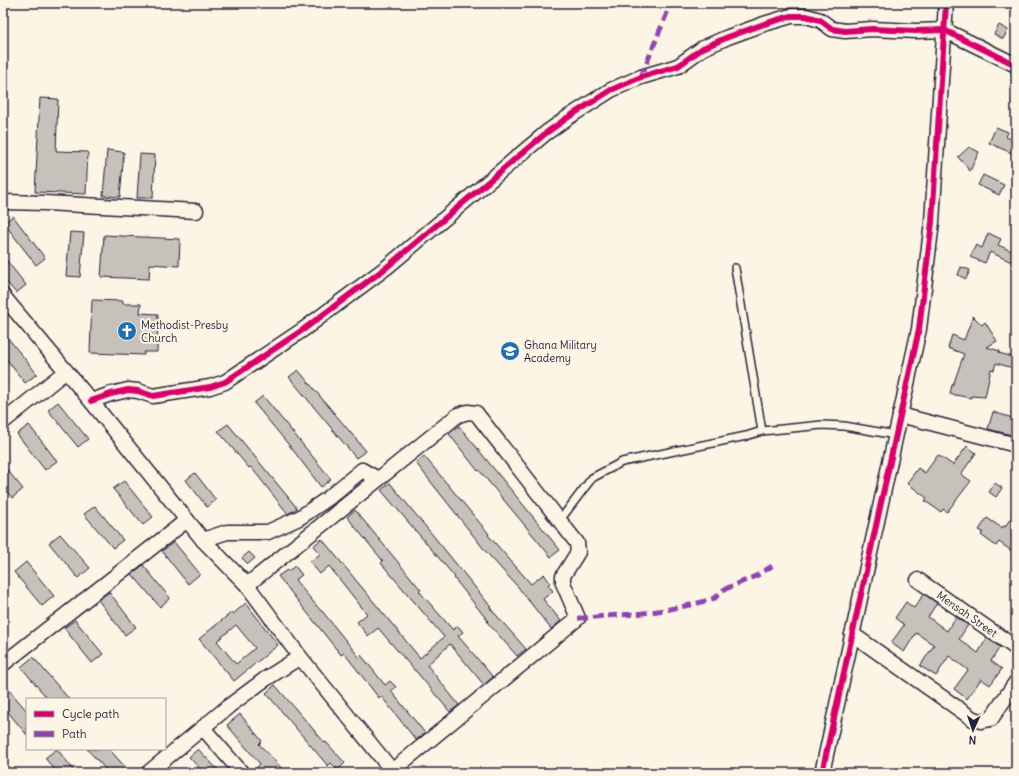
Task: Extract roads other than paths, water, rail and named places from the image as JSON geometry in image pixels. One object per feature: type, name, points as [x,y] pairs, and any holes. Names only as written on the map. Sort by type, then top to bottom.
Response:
[{"type":"street","points":[[822,773],[919,329],[932,222],[946,3]]},
{"type":"street","points":[[92,401],[128,390],[138,391],[153,396],[210,387],[225,382],[304,329],[387,267],[540,138],[567,118],[611,90],[641,77],[678,66],[703,48],[728,37],[791,16],[806,16],[820,20],[832,29],[845,31],[872,29],[916,31],[944,30],[1016,65]]},
{"type":"street","points":[[3,202],[196,211]]},
{"type":"street","points":[[3,296],[92,401],[203,540],[246,585],[300,657],[393,772],[578,618],[563,583],[563,576],[578,552],[577,543],[476,413],[468,412],[458,415],[246,585]]},
{"type":"street","points":[[3,422],[66,371]]},
{"type":"street","points":[[900,415],[1016,445]]},
{"type":"street","points":[[203,540],[227,532],[268,532],[274,530],[299,518],[326,499],[362,470],[378,479]]},
{"type":"street","points":[[3,664],[187,520]]},
{"type":"street","name":"Mensah Street","points":[[918,580],[1016,648]]},
{"type":"street","points":[[852,634],[973,719],[981,721],[991,719],[1016,682]]},
{"type":"street","points":[[148,773],[228,706],[264,680],[300,657]]},
{"type":"street","points":[[203,728],[242,773]]},
{"type":"lane","points":[[735,268],[762,431]]},
{"type":"lane","points":[[560,520],[592,478],[622,462],[746,436],[762,431],[837,426],[896,435]]},
{"type":"place","name":"Methodist-Presby Church","points":[[127,331]]},
{"type":"place","name":"Ghana Military Academy","points":[[510,351]]}]
